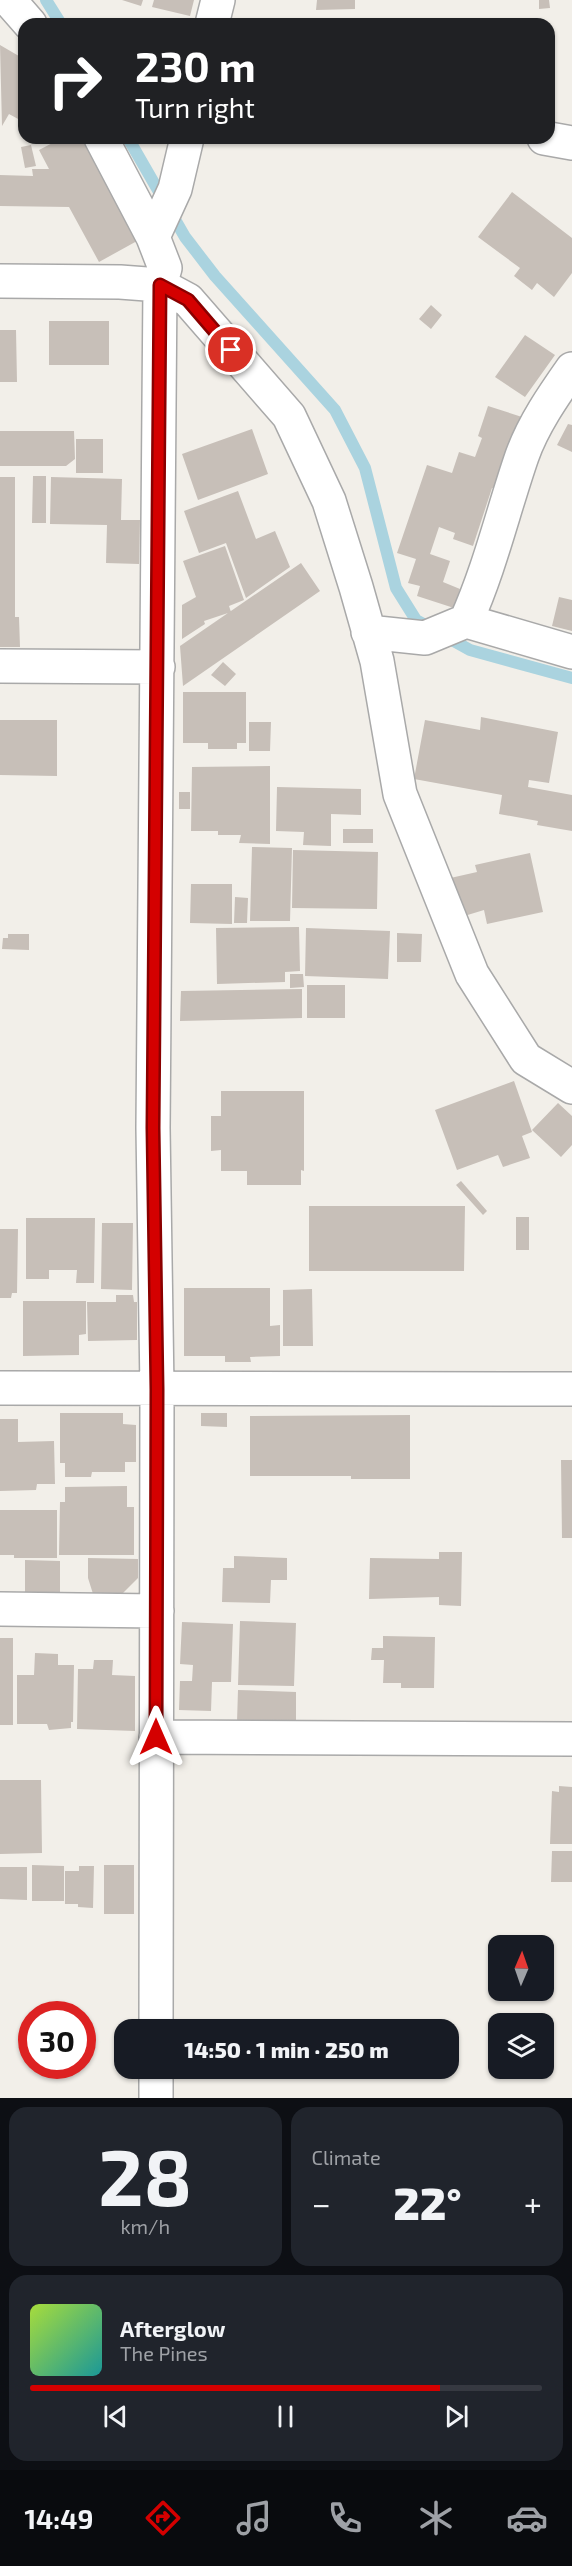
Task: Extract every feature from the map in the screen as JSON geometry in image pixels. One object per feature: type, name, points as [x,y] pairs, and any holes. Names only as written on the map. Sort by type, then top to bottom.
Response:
[{"type":"street","points":[[9,0],[25,18]]},
{"type":"street","points":[[214,18],[218,0]]},
{"type":"street","points":[[555,140],[572,143]]},
{"type":"street","points":[[105,144],[156,232],[165,268],[160,285],[153,1128],[157,1389],[156,2019]]},
{"type":"street","points":[[156,232],[175,189],[185,144]]},
{"type":"street","points":[[0,281],[160,285],[188,300],[289,416],[329,501],[377,662],[400,794],[472,974],[526,1059],[572,1087]]},
{"type":"street","points":[[448,628],[484,582],[523,454],[546,406],[572,369]]},
{"type":"street","points":[[368,632],[448,628],[572,652]]},
{"type":"street","points":[[0,666],[158,667]]},
{"type":"street","points":[[0,1388],[572,1389]]},
{"type":"street","points":[[0,1609],[157,1611]]},
{"type":"street","points":[[156,1737],[572,1739]]},
{"type":"street","points":[[156,2079],[156,2098]]},
{"type":"building","points":[[122,0],[143,0],[141,6]]},
{"type":"building","points":[[154,0],[194,0],[190,16],[152,7]]},
{"type":"building","points":[[317,0],[355,0],[355,9],[316,10]]},
{"type":"building","points":[[539,0],[549,0],[550,8],[539,9]]},
{"type":"building","points":[[0,45],[18,56],[18,119],[9,114],[2,126]]},
{"type":"building","points":[[50,144],[85,144],[137,241],[99,262],[69,207],[0,206],[0,175],[33,176],[32,169],[49,169],[39,150]]},
{"type":"building","points":[[31,145],[36,166],[25,168],[21,147]]},
{"type":"building","points":[[512,192],[572,238],[572,273],[554,297],[537,283],[532,290],[514,276],[520,268],[478,237]]},
{"type":"building","points":[[431,305],[442,315],[431,329],[419,319]]},
{"type":"building","points":[[49,321],[109,321],[109,365],[49,365]]},
{"type":"building","points":[[0,330],[16,330],[17,382],[0,382]]},
{"type":"building","points":[[525,335],[555,355],[525,397],[495,377]]},
{"type":"building","points":[[488,406],[522,417],[498,489],[492,488],[473,546],[453,539],[455,533],[439,527],[430,554],[450,561],[443,582],[460,589],[454,608],[417,596],[420,586],[408,583],[416,559],[397,553],[427,465],[452,473],[459,452],[475,457],[482,438],[478,436]]},
{"type":"building","points":[[568,424],[572,425],[572,452],[557,445]]},
{"type":"building","points":[[252,429],[268,474],[198,500],[182,454]]},
{"type":"building","points":[[0,431],[74,431],[75,459],[66,466],[0,466]]},
{"type":"building","points":[[76,439],[103,439],[103,473],[76,473]]},
{"type":"building","points":[[33,476],[46,476],[46,523],[32,523]]},
{"type":"building","points":[[0,477],[15,477],[15,617],[19,617],[20,647],[0,647]]},
{"type":"building","points":[[51,477],[122,479],[121,520],[140,520],[139,564],[106,563],[107,525],[50,524]]},
{"type":"building","points":[[238,491],[256,539],[275,531],[290,567],[246,598],[226,543],[199,553],[184,511]]},
{"type":"building","points":[[225,546],[244,600],[229,606],[231,612],[204,621],[205,624],[182,639],[182,605],[196,597],[183,561]]},
{"type":"building","points":[[301,563],[320,591],[183,686],[180,646]]},
{"type":"building","points":[[559,597],[572,600],[572,631],[552,626]]},
{"type":"building","points":[[223,662],[236,674],[225,686],[211,675]]},
{"type":"building","points":[[183,692],[246,692],[246,743],[237,743],[237,749],[208,749],[208,743],[183,743]]},
{"type":"building","points":[[481,717],[558,732],[549,783],[529,780],[528,787],[572,795],[572,831],[537,825],[538,821],[499,814],[502,795],[414,779],[425,720],[480,730]]},
{"type":"building","points":[[0,720],[57,720],[57,776],[0,775]]},
{"type":"building","points":[[249,722],[271,722],[270,751],[249,751]]},
{"type":"building","points":[[270,766],[270,844],[239,843],[241,835],[218,835],[218,831],[191,831],[192,767]]},
{"type":"building","points":[[277,787],[361,789],[361,815],[331,814],[331,846],[303,845],[304,832],[276,831]]},
{"type":"building","points":[[179,792],[190,792],[190,809],[179,809]]},
{"type":"building","points":[[343,829],[373,829],[373,843],[343,843]]},
{"type":"building","points":[[252,847],[292,848],[290,921],[250,921]]},
{"type":"building","points":[[293,850],[378,852],[377,909],[292,908]]},
{"type":"building","points":[[530,853],[543,912],[487,924],[484,910],[461,917],[446,879],[477,872],[475,865]]},
{"type":"building","points":[[191,884],[232,884],[232,924],[190,923]]},
{"type":"building","points":[[235,897],[248,898],[247,923],[234,923]]},
{"type":"building","points":[[299,927],[300,971],[285,972],[285,982],[217,984],[216,928]]},
{"type":"building","points":[[306,928],[390,931],[388,979],[305,976]]},
{"type":"building","points":[[397,933],[422,934],[421,962],[397,962]]},
{"type":"building","points":[[8,934],[29,934],[29,950],[2,949],[3,938],[8,938]]},
{"type":"building","points":[[290,974],[303,974],[304,987],[290,988]]},
{"type":"building","points":[[307,985],[345,985],[345,1018],[307,1018]]},
{"type":"building","points":[[302,989],[302,1018],[180,1021],[181,991]]},
{"type":"building","points":[[514,1081],[532,1132],[522,1136],[530,1158],[503,1167],[498,1155],[457,1170],[435,1110]]},
{"type":"building","points":[[221,1091],[304,1091],[304,1171],[301,1170],[301,1185],[247,1185],[247,1171],[221,1171],[221,1150],[211,1151],[211,1116],[221,1116]]},
{"type":"building","points":[[558,1103],[572,1116],[572,1145],[561,1157],[532,1130]]},
{"type":"building","points":[[461,1181],[487,1211],[483,1215],[456,1185]]},
{"type":"building","points":[[309,1206],[465,1206],[464,1271],[309,1271]]},
{"type":"building","points":[[516,1217],[529,1217],[529,1250],[516,1250]]},
{"type":"building","points":[[26,1218],[95,1218],[94,1283],[76,1283],[77,1270],[49,1270],[49,1279],[26,1279]]},
{"type":"building","points":[[102,1223],[133,1223],[132,1290],[101,1289]]},
{"type":"building","points":[[0,1229],[18,1229],[17,1293],[12,1293],[11,1298],[0,1298]]},
{"type":"building","points":[[184,1288],[270,1288],[270,1326],[280,1325],[280,1356],[250,1357],[251,1362],[225,1362],[225,1356],[184,1356]]},
{"type":"building","points":[[312,1289],[313,1346],[283,1346],[283,1290]]},
{"type":"building","points":[[116,1295],[133,1295],[134,1302],[137,1302],[137,1340],[88,1341],[87,1302],[116,1302]]},
{"type":"building","points":[[23,1301],[86,1301],[86,1334],[79,1335],[79,1355],[23,1356]]},
{"type":"building","points":[[60,1413],[123,1413],[123,1424],[136,1425],[136,1462],[125,1462],[125,1472],[92,1472],[91,1477],[65,1477],[65,1463],[60,1463]]},
{"type":"building","points":[[201,1413],[227,1413],[227,1427],[201,1426]]},
{"type":"building","points":[[410,1415],[410,1479],[351,1479],[351,1476],[250,1476],[250,1416]]},
{"type":"building","points":[[0,1419],[18,1419],[18,1442],[54,1441],[55,1484],[37,1484],[36,1490],[0,1491]]},
{"type":"building","points":[[561,1460],[572,1460],[572,1538],[562,1538]]},
{"type":"building","points":[[127,1486],[127,1507],[134,1507],[134,1555],[59,1555],[60,1502],[65,1502],[65,1487]]},
{"type":"building","points":[[0,1510],[57,1510],[57,1558],[14,1558],[14,1555],[0,1555]]},
{"type":"building","points":[[439,1552],[462,1552],[461,1606],[439,1605],[439,1597],[369,1599],[370,1558],[439,1559]]},
{"type":"building","points":[[234,1556],[287,1558],[287,1580],[271,1580],[270,1603],[222,1602],[223,1568],[234,1568]]},
{"type":"building","points":[[88,1558],[138,1559],[138,1578],[119,1597],[94,1597],[88,1578]]},
{"type":"building","points":[[25,1560],[60,1561],[60,1592],[25,1592]]},
{"type":"building","points":[[240,1621],[296,1623],[294,1686],[238,1685]]},
{"type":"building","points":[[182,1622],[233,1624],[231,1682],[212,1682],[211,1711],[179,1710],[180,1681],[192,1681],[193,1665],[180,1664]]},
{"type":"building","points":[[383,1636],[435,1637],[434,1688],[401,1688],[401,1683],[383,1683],[384,1660],[371,1660],[372,1648],[383,1648]]},
{"type":"building","points":[[0,1638],[13,1638],[13,1725],[0,1725]]},
{"type":"building","points":[[35,1653],[58,1654],[58,1665],[74,1665],[71,1728],[49,1730],[47,1724],[17,1724],[17,1675],[34,1675]]},
{"type":"building","points":[[94,1660],[113,1660],[112,1675],[135,1676],[135,1731],[77,1729],[78,1669],[93,1669]]},
{"type":"building","points":[[238,1690],[296,1692],[296,1723],[237,1722]]},
{"type":"building","points":[[0,1780],[41,1780],[42,1853],[0,1854]]},
{"type":"building","points":[[559,1786],[572,1787],[572,1844],[550,1844],[552,1791],[559,1792]]},
{"type":"building","points":[[552,1851],[572,1851],[572,1882],[551,1882]]},
{"type":"building","points":[[32,1865],[64,1866],[64,1901],[32,1901]]},
{"type":"building","points":[[104,1865],[134,1865],[134,1914],[104,1914]]},
{"type":"building","points":[[79,1866],[94,1866],[93,1908],[78,1907],[78,1904],[65,1904],[65,1871],[79,1871]]},
{"type":"building","points":[[0,1867],[27,1867],[27,1900],[0,1899]]},
{"type":"waterway","points":[[46,0],[57,18]]},
{"type":"waterway","points":[[131,144],[185,237],[215,276],[335,410],[365,468],[396,588],[416,620],[470,650],[572,678]]},
{"type":"route","points":[[156,1737],[157,1389],[153,1128],[160,285],[188,300],[231,350]]}]
